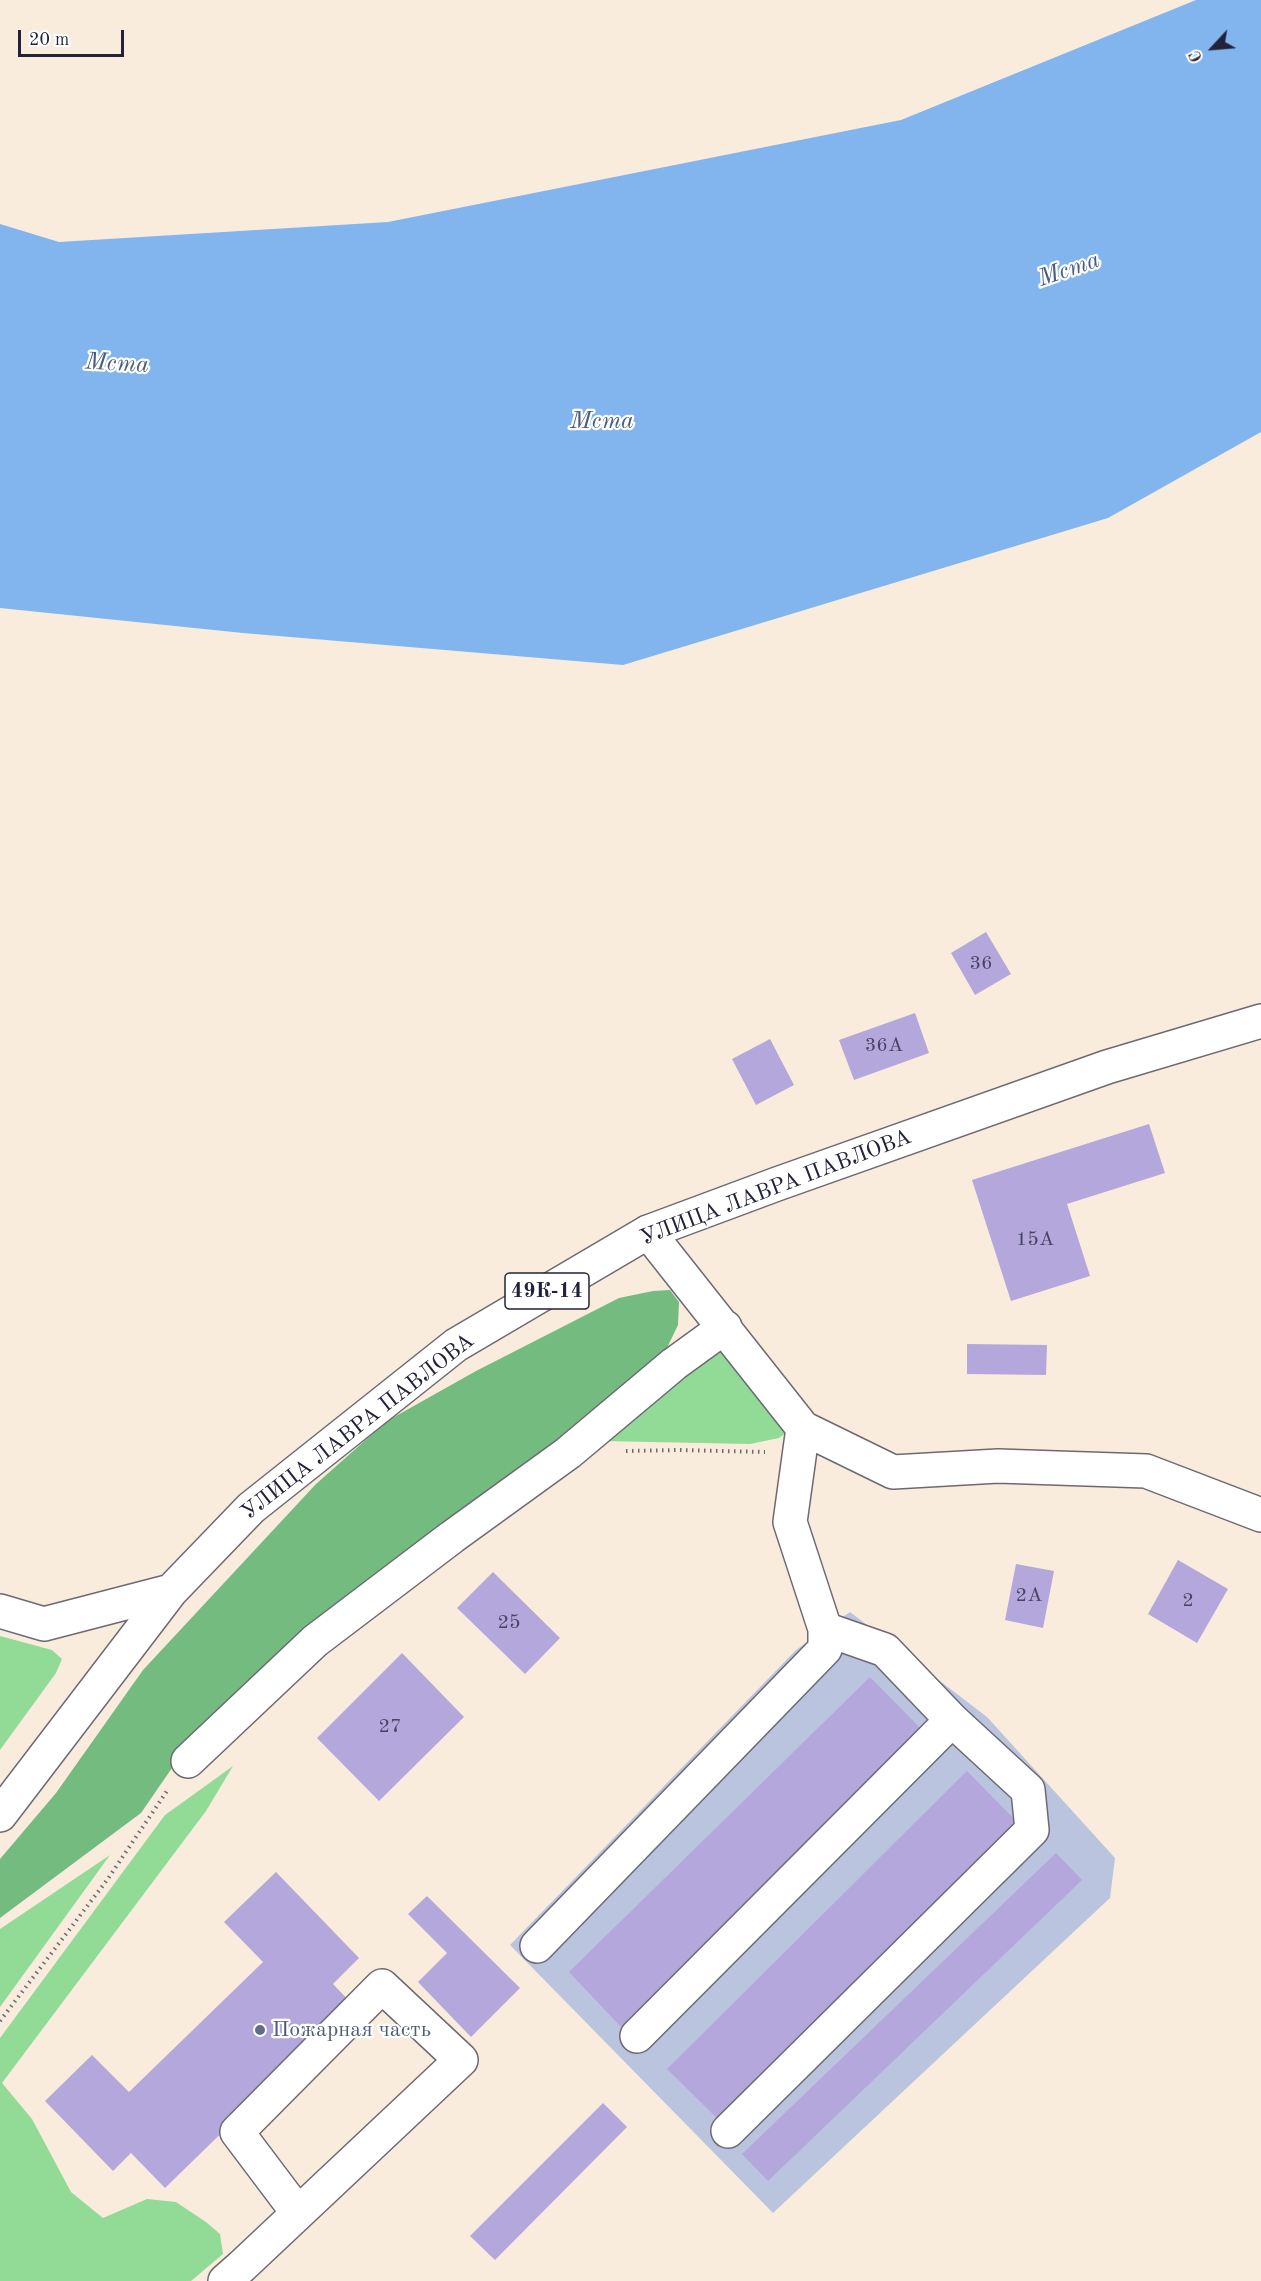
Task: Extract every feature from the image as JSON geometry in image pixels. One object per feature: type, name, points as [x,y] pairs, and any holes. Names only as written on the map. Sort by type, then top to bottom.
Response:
[{"type":"main road","name":"УЛИЦА ЛАВРА ПАВЛОВА","points":[[0,1815],[171,1591],[250,1508],[456,1345],[648,1232],[1107,1067],[1261,1021]]},
{"type":"main road","points":[[648,1232],[802,1428],[893,1472],[998,1466],[1146,1471],[1261,1515]]},
{"type":"main road","points":[[188,1761],[315,1641],[568,1453],[674,1364],[724,1327]]},
{"type":"main road","points":[[537,1946],[825,1648],[825,1629],[790,1522],[802,1428]]},
{"type":"main road","points":[[0,1611],[44,1624],[171,1591]]},
{"type":"main road","points":[[728,2131],[1032,1830],[1028,1790],[952,1720],[885,1650],[825,1629]]},
{"type":"main road","points":[[637,2036],[952,1720]]},
{"type":"main road","points":[[225,2281],[298,2213],[461,2060],[382,1986],[237,2132],[298,2213]]},
{"type":"path","points":[[623,1452],[678,1450],[785,1452],[802,1428]]},
{"type":"path","points":[[0,2021],[107,1880],[188,1761]]},
{"type":"shaded area","points":[[850,1612],[987,1717],[1115,1858],[1110,1898],[773,2213],[510,1945],[796,1650]]},
{"type":"green space","points":[[670,1290],[679,1302],[678,1325],[667,1348],[590,1418],[183,1752],[141,1813],[0,1918],[0,1859],[56,1793],[143,1670],[316,1484],[387,1421],[476,1371],[619,1298]]},
{"type":"green space","points":[[717,1349],[726,1356],[786,1433],[779,1438],[750,1444],[601,1441],[678,1377],[702,1365]]},
{"type":"green space","points":[[0,1636],[52,1650],[62,1659],[56,1673],[0,1750]]},
{"type":"green space","points":[[233,1766],[206,1811],[2,2083],[32,2119],[71,2192],[103,2218],[147,2199],[176,2202],[220,2234],[223,2254],[191,2281],[0,2281],[0,2038],[165,1815]]},
{"type":"green space","points":[[110,1855],[0,2007],[0,1929]]},
{"type":"water","name":"Мста","points":[[1196,0],[1261,0],[1261,432],[1108,518],[623,665],[243,633],[0,608],[0,224],[59,242],[388,222],[901,120]]},
{"type":"building","points":[[986,932],[1011,974],[975,995],[951,953]]},
{"type":"building","points":[[915,1013],[929,1053],[854,1080],[839,1040]]},
{"type":"building","points":[[770,1039],[794,1085],[756,1105],[732,1059]]},
{"type":"building","points":[[1149,1124],[1165,1173],[1067,1204],[1090,1276],[1011,1301],[972,1180]]},
{"type":"building","points":[[967,1344],[1047,1345],[1046,1375],[967,1374]]},
{"type":"building","points":[[1178,1560],[1228,1589],[1197,1643],[1148,1614]]},
{"type":"building","points":[[1016,1564],[1054,1571],[1043,1628],[1005,1620]]},
{"type":"building","points":[[493,1572],[560,1638],[525,1674],[457,1608]]},
{"type":"building","points":[[402,1653],[464,1717],[379,1801],[317,1738]]},
{"type":"building","points":[[870,1677],[924,1732],[622,2028],[569,1972]]},
{"type":"building","points":[[967,1771],[1019,1824],[720,2121],[667,2069]]},
{"type":"building","points":[[1056,1853],[1082,1880],[768,2181],[742,2154]]},
{"type":"building","name":"Пожарная часть","points":[[276,1872],[359,1958],[333,1984],[353,2005],[165,2188],[131,2153],[113,2171],[45,2101],[92,2055],[129,2092],[263,1962],[224,1922]]},
{"type":"building","points":[[427,1896],[520,1988],[471,2037],[418,1982],[447,1953],[408,1914]]},
{"type":"building","points":[[603,2103],[627,2127],[495,2260],[470,2236]]},
{"type":"place","name":"Пожарная часть","points":[[260,2030]]}]
